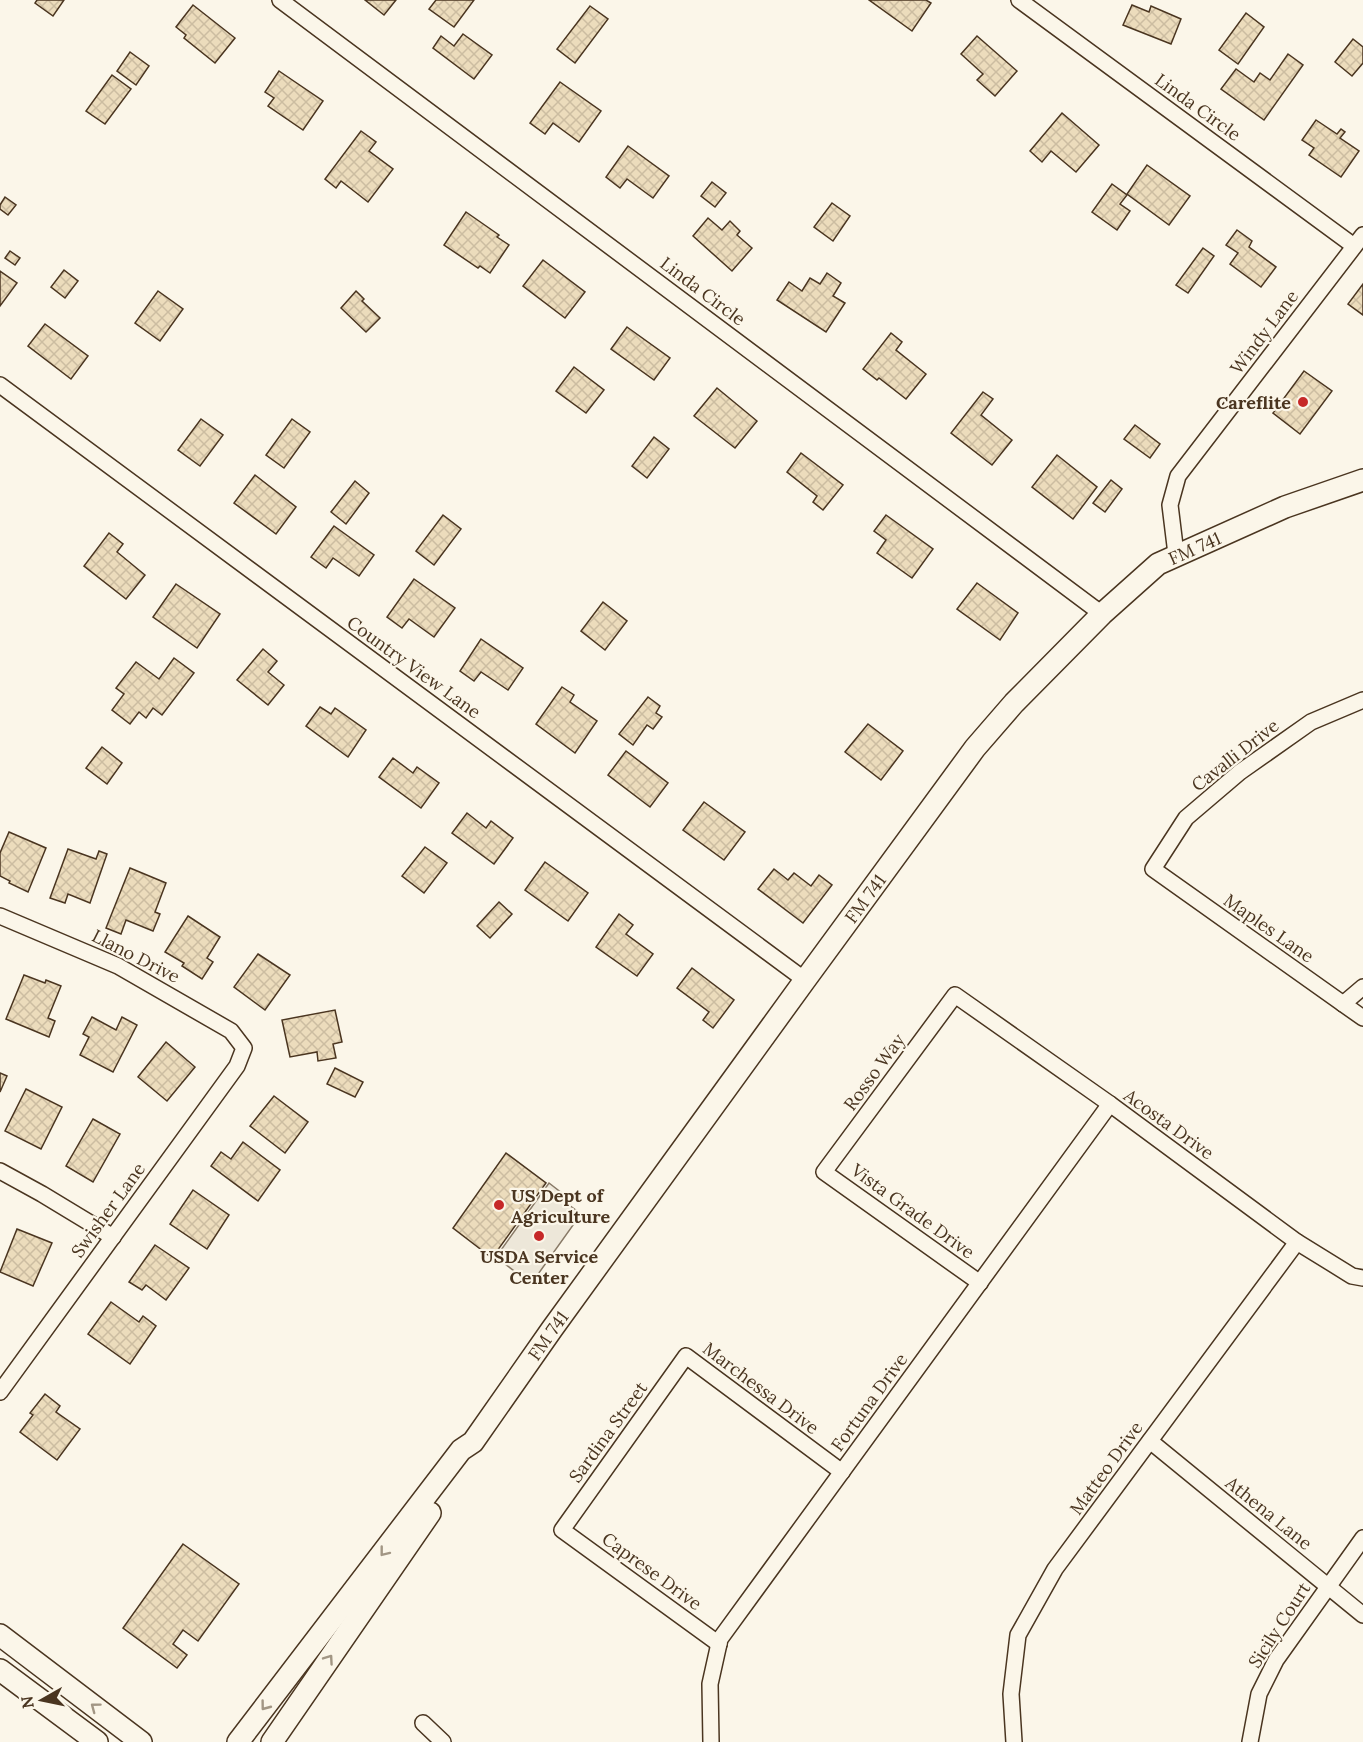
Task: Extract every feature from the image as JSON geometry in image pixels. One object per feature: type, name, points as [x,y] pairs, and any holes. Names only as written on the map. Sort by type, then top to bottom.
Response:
[{"type":"main road","name":"FM 741","points":[[238,1742],[461,1450],[473,1442],[805,980],[975,748],[1014,703],[1102,614],[1158,564],[1176,554],[1286,507],[1363,480]]},
{"type":"main road","name":"FM 741","points":[[272,1742],[470,1455],[473,1442]]},
{"type":"main road","points":[[0,1635],[141,1742]]},
{"type":"main road","points":[[0,1671],[97,1742]]},
{"type":"street","name":"Linda Circle","points":[[280,0],[1102,614]]},
{"type":"street","name":"Linda Circle","points":[[1019,0],[1359,241]]},
{"type":"street","name":"Windy Lane","points":[[1176,554],[1170,505],[1178,476],[1359,241]]},
{"type":"street","name":"Country View Lane","points":[[0,386],[805,980]]},
{"type":"street","name":"Cavalli Drive","points":[[1153,869],[1186,818],[1240,772],[1311,722],[1363,699]]},
{"type":"street","name":"Maples Lane","points":[[1153,869],[1363,1018]]},
{"type":"street","name":"Llano Drive","points":[[0,916],[118,966],[231,1031],[244,1048]]},
{"type":"street","points":[[1343,1004],[1363,987]]},
{"type":"street","name":"Acosta Drive","points":[[955,994],[1110,1104],[1297,1242],[1352,1276],[1363,1278]]},
{"type":"street","name":"Rosso Way","points":[[824,1172],[955,994]]},
{"type":"street","name":"Swisher Lane","points":[[0,1392],[237,1066],[244,1048]]},
{"type":"street","name":"Fortuna Drive","points":[[711,1742],[710,1684],[720,1639],[1110,1104]]},
{"type":"street","points":[[0,1171],[113,1237]]},
{"type":"street","name":"Vista Grade Drive","points":[[824,1172],[980,1283]]},
{"type":"street","name":"Matteo Drive","points":[[1014,1742],[1011,1694],[1018,1635],[1055,1569],[1297,1242]]},
{"type":"street","name":"Marchessa Drive","points":[[686,1356],[842,1472]]},
{"type":"street","name":"Sardina Street","points":[[561,1530],[686,1356]]},
{"type":"street","name":"Athena Lane","points":[[1150,1441],[1363,1615]]},
{"type":"street","name":"Caprese Drive","points":[[561,1530],[719,1644]]},
{"type":"street","name":"Sicily Court","points":[[1250,1742],[1258,1694],[1276,1660],[1363,1538]]},
{"type":"street","points":[[423,1724],[442,1742]]},
{"type":"shaded area","name":"USDA Service Center","points":[[549,1183],[572,1201],[569,1205],[581,1214],[531,1284],[496,1257]]},
{"type":"building","points":[[37,0],[64,0],[53,16],[35,3]]},
{"type":"building","points":[[365,0],[396,0],[384,15]]},
{"type":"building","points":[[436,0],[474,0],[454,27],[429,9]]},
{"type":"building","points":[[869,0],[926,0],[931,3],[912,31]]},
{"type":"building","points":[[193,5],[235,38],[215,63],[184,38],[186,35],[176,27]]},
{"type":"building","points":[[1132,5],[1149,12],[1151,6],[1181,19],[1171,44],[1123,25]]},
{"type":"building","points":[[590,6],[608,19],[575,63],[557,49]]},
{"type":"building","points":[[1246,13],[1264,27],[1238,64],[1219,50]]},
{"type":"building","points":[[463,34],[492,55],[474,79],[433,48],[441,36],[454,46]]},
{"type":"building","points":[[977,36],[1017,71],[995,96],[977,80],[983,74],[961,54]]},
{"type":"building","points":[[1353,39],[1363,47],[1363,63],[1352,76],[1335,62]]},
{"type":"building","points":[[130,52],[149,66],[136,85],[117,71]]},
{"type":"building","points":[[1288,54],[1303,65],[1264,120],[1221,89],[1236,69],[1254,82],[1260,73],[1270,80]]},
{"type":"building","points":[[279,71],[323,101],[303,130],[268,106],[274,98],[265,92]]},
{"type":"building","points":[[112,75],[131,89],[105,124],[86,111]]},
{"type":"building","points":[[560,82],[601,111],[579,142],[553,123],[545,134],[530,123]]},
{"type":"building","points":[[1062,113],[1099,145],[1076,172],[1051,151],[1042,162],[1030,151]]},
{"type":"building","points":[[1316,120],[1337,134],[1341,129],[1345,132],[1340,138],[1359,151],[1341,177],[1309,155],[1314,148],[1302,140]]},
{"type":"building","points":[[361,131],[376,142],[369,151],[393,169],[368,202],[341,181],[336,188],[325,179]]},
{"type":"building","points":[[628,146],[669,176],[653,198],[627,179],[620,188],[606,177]]},
{"type":"building","points":[[1147,165],[1190,196],[1169,225],[1127,194]]},
{"type":"building","points":[[712,182],[726,193],[715,207],[701,196]]},
{"type":"building","points":[[1112,184],[1127,195],[1120,204],[1130,211],[1117,230],[1092,212]]},
{"type":"building","points":[[5,197],[16,205],[8,215],[0,209]]},
{"type":"building","points":[[832,203],[850,216],[833,241],[814,227]]},
{"type":"building","points":[[466,212],[499,235],[497,237],[509,245],[490,273],[480,266],[478,268],[444,245]]},
{"type":"building","points":[[708,218],[722,230],[730,221],[740,231],[737,235],[752,248],[732,271],[693,236]]},
{"type":"building","points":[[1237,230],[1252,241],[1249,247],[1276,267],[1261,287],[1230,264],[1238,253],[1226,245]]},
{"type":"building","points":[[1203,248],[1214,256],[1188,293],[1176,285]]},
{"type":"building","points":[[10,251],[20,258],[15,265],[5,258]]},
{"type":"building","points":[[543,260],[585,292],[565,318],[523,286]]},
{"type":"building","points":[[64,270],[78,281],[65,298],[51,287]]},
{"type":"building","points":[[0,271],[17,283],[0,306]]},
{"type":"building","points":[[827,273],[841,283],[833,296],[845,303],[826,332],[777,300],[789,282],[802,291],[810,278],[820,284]]},
{"type":"building","points":[[1363,284],[1363,315],[1348,304]]},
{"type":"building","points":[[158,291],[183,309],[160,341],[135,323]]},
{"type":"building","points":[[356,291],[364,299],[362,301],[380,318],[366,332],[341,308]]},
{"type":"building","points":[[45,324],[88,356],[71,379],[28,346]]},
{"type":"building","points":[[627,327],[670,358],[654,380],[611,349]]},
{"type":"building","points":[[891,333],[902,342],[896,350],[926,374],[906,399],[863,369]]},
{"type":"building","points":[[574,367],[604,390],[586,413],[556,391]]},
{"type":"building","name":"Careflite","points":[[1304,371],[1332,391],[1300,434],[1273,413]]},
{"type":"building","points":[[717,388],[757,421],[735,448],[694,416]]},
{"type":"building","points":[[983,392],[993,399],[981,415],[1012,440],[992,465],[951,433]]},
{"type":"building","points":[[201,419],[223,435],[200,466],[178,450]]},
{"type":"building","points":[[292,419],[310,432],[284,468],[266,455]]},
{"type":"building","points":[[1135,425],[1160,444],[1150,458],[1124,439]]},
{"type":"building","points":[[654,437],[669,449],[647,478],[632,466]]},
{"type":"building","points":[[801,453],[843,485],[823,510],[813,502],[817,496],[787,472]]},
{"type":"building","points":[[1057,455],[1097,487],[1073,519],[1032,487]]},
{"type":"building","points":[[255,475],[296,507],[276,534],[234,503]]},
{"type":"building","points":[[1111,480],[1122,489],[1105,512],[1093,503]]},
{"type":"building","points":[[355,481],[369,493],[346,524],[331,512]]},
{"type":"building","points":[[443,515],[461,529],[434,565],[416,551]]},
{"type":"building","points":[[886,515],[933,549],[912,578],[877,553],[886,540],[874,531]]},
{"type":"building","points":[[334,526],[374,555],[359,576],[333,558],[326,568],[311,557]]},
{"type":"building","points":[[109,533],[123,544],[117,552],[145,575],[126,599],[84,566]]},
{"type":"building","points":[[414,579],[455,608],[434,637],[409,619],[402,628],[387,617]]},
{"type":"building","points":[[977,583],[1018,613],[1000,640],[957,609]]},
{"type":"building","points":[[176,584],[220,614],[197,648],[153,617]]},
{"type":"building","points":[[603,602],[627,621],[605,650],[581,631]]},
{"type":"building","points":[[481,639],[523,668],[508,690],[481,672],[474,681],[460,671]]},
{"type":"building","points":[[263,649],[277,661],[268,672],[284,685],[268,705],[237,680]]},
{"type":"building","points":[[174,658],[194,673],[162,715],[153,708],[146,718],[139,712],[130,724],[112,710],[124,694],[116,688],[136,662],[159,679]]},
{"type":"building","points":[[562,687],[574,695],[570,702],[597,721],[575,753],[536,724]]},
{"type":"building","points":[[648,697],[660,706],[656,713],[662,717],[653,729],[647,725],[633,745],[619,734]]},
{"type":"building","points":[[320,707],[331,714],[335,708],[366,730],[348,757],[306,726]]},
{"type":"building","points":[[868,724],[903,751],[881,780],[845,752]]},
{"type":"building","points":[[102,747],[122,763],[107,784],[86,768]]},
{"type":"building","points":[[626,751],[668,783],[650,807],[608,775]]},
{"type":"building","points":[[393,758],[413,773],[417,767],[439,783],[421,808],[379,777]]},
{"type":"building","points":[[704,802],[745,832],[724,860],[683,830]]},
{"type":"building","points":[[467,813],[486,828],[491,821],[513,838],[494,864],[452,833]]},
{"type":"building","points":[[9,832],[46,848],[28,892],[0,876],[0,853]]},
{"type":"building","points":[[425,847],[447,863],[424,893],[402,876]]},
{"type":"building","points":[[68,849],[96,859],[99,851],[107,854],[90,903],[68,894],[65,903],[50,898]]},
{"type":"building","points":[[545,862],[588,893],[568,921],[525,890]]},
{"type":"building","points":[[130,868],[166,883],[155,912],[160,914],[153,931],[126,920],[121,934],[106,928]]},
{"type":"building","points":[[774,869],[788,880],[794,873],[811,886],[819,875],[832,885],[803,923],[758,889]]},
{"type":"building","points":[[499,902],[512,914],[490,938],[477,926]]},
{"type":"building","points":[[619,914],[633,925],[626,934],[653,954],[637,976],[596,947]]},
{"type":"building","points":[[188,916],[220,937],[207,958],[213,962],[202,979],[182,966],[184,963],[165,952]]},
{"type":"building","points":[[258,954],[290,975],[265,1010],[234,987]]},
{"type":"building","points":[[692,968],[734,1000],[713,1028],[703,1020],[709,1012],[677,988]]},
{"type":"building","points":[[24,975],[61,986],[48,1018],[55,1021],[49,1037],[6,1019]]},
{"type":"building","points":[[335,1010],[342,1042],[333,1044],[336,1058],[318,1061],[317,1052],[290,1057],[282,1020]]},
{"type":"building","points":[[92,1017],[116,1030],[122,1017],[137,1025],[113,1072],[80,1055],[89,1037],[83,1034]]},
{"type":"building","points":[[166,1042],[195,1067],[167,1101],[138,1077]]},
{"type":"building","points":[[335,1068],[363,1082],[355,1097],[327,1084]]},
{"type":"building","points":[[0,1073],[7,1076],[0,1092]]},
{"type":"building","points":[[26,1089],[62,1107],[41,1149],[5,1131]]},
{"type":"building","points":[[274,1096],[308,1122],[285,1153],[250,1126]]},
{"type":"building","points":[[93,1119],[120,1134],[93,1182],[66,1166]]},
{"type":"building","points":[[243,1142],[280,1170],[258,1201],[211,1166],[221,1152],[231,1159]]},
{"type":"building","name":"US Dept of Agriculture","points":[[506,1153],[546,1183],[492,1258],[453,1228]]},
{"type":"building","points":[[193,1190],[229,1215],[207,1249],[170,1224]]},
{"type":"building","points":[[17,1229],[52,1243],[33,1286],[0,1272]]},
{"type":"building","points":[[155,1245],[189,1268],[166,1300],[146,1285],[142,1290],[129,1282]]},
{"type":"building","points":[[111,1302],[139,1322],[143,1316],[156,1326],[130,1364],[88,1334]]},
{"type":"building","points":[[45,1394],[60,1406],[56,1412],[80,1429],[57,1460],[20,1432],[33,1415],[30,1413]]},
{"type":"building","points":[[183,1544],[239,1584],[198,1641],[183,1630],[173,1644],[187,1655],[177,1668],[123,1628]]},
{"type":"place","name":"Careflite","points":[[1303,402]]},
{"type":"place","name":"US Dept of Agriculture","points":[[499,1205]]},
{"type":"place","name":"USDA Service Center","points":[[539,1236]]}]
